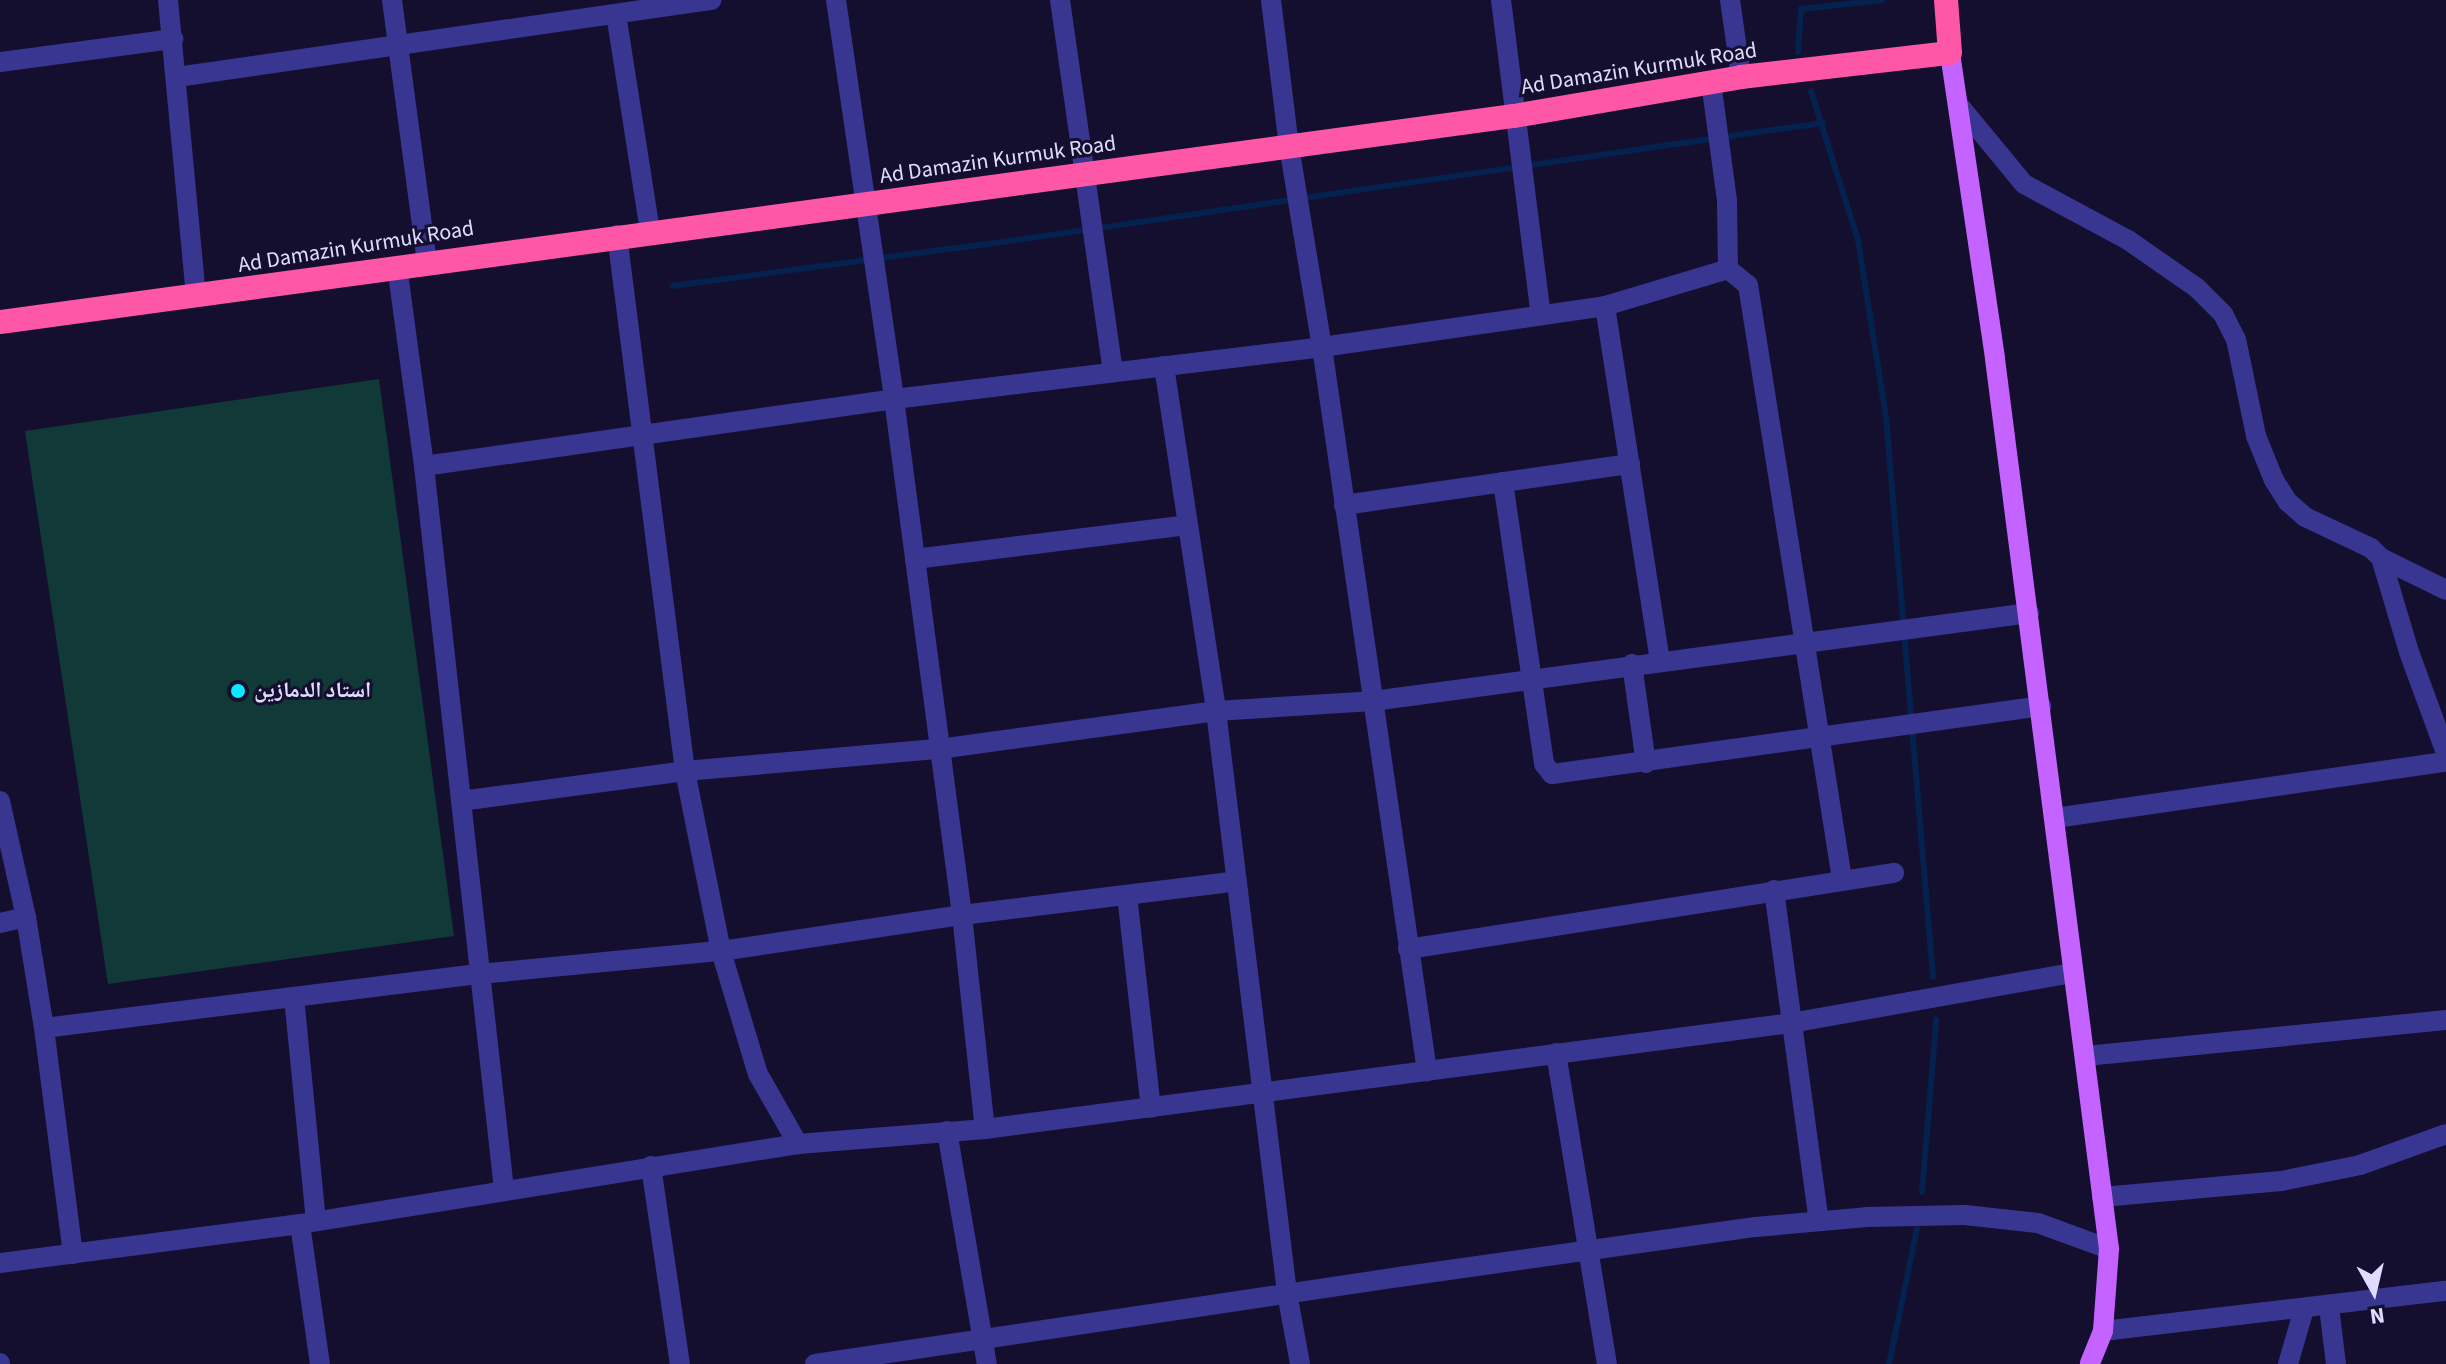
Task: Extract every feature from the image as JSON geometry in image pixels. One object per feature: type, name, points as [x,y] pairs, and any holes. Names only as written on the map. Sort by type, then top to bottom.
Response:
[{"type":"highway","points":[[1946,0],[1950,53]]},
{"type":"highway","name":"Ad Damazin Kurmuk Road","points":[[0,322],[196,297],[617,235],[863,205],[1514,116],[1741,77],[1950,53]]},
{"type":"main road","points":[[1950,53],[2029,613],[2109,1249],[2103,1331],[2090,1364]]},
{"type":"street","points":[[168,0],[196,297]]},
{"type":"street","points":[[392,0],[427,261]]},
{"type":"street","points":[[177,77],[616,14],[680,2],[711,0]]},
{"type":"street","points":[[836,0],[863,205],[894,399],[962,915],[985,1129]]},
{"type":"street","points":[[1060,0],[1113,372]]},
{"type":"street","points":[[1271,0],[1289,146],[1322,347],[1427,1071]]},
{"type":"street","points":[[1501,0],[1541,315]]},
{"type":"street","points":[[1730,0],[1741,77]]},
{"type":"street","points":[[616,14],[650,231]]},
{"type":"street","points":[[0,62],[173,39]]},
{"type":"street","points":[[1711,82],[1727,201],[1728,269]]},
{"type":"street","points":[[1958,104],[2024,184],[2128,240],[2215,304],[2236,339],[2256,436],[2274,480],[2288,502],[2305,517],[2371,548],[2381,558],[2446,590]]},
{"type":"street","points":[[617,235],[685,771],[721,951],[758,1074],[798,1144]]},
{"type":"street","points":[[397,266],[424,466],[504,1189]]},
{"type":"street","points":[[424,466],[894,399],[1322,347],[1605,306],[1728,269]]},
{"type":"street","points":[[1728,269],[1748,285],[1842,879]]},
{"type":"street","points":[[1605,306],[1660,661]]},
{"type":"street","points":[[1164,366],[1216,711],[1287,1293],[1300,1364]]},
{"type":"street","points":[[1344,505],[1630,464]]},
{"type":"street","points":[[1503,482],[1534,677],[1544,764],[1552,774],[2041,706]]},
{"type":"street","points":[[915,559],[1187,525]]},
{"type":"street","points":[[2381,558],[2409,652],[2446,753]]},
{"type":"street","points":[[461,801],[685,771],[939,749],[1216,711],[1373,701],[2029,613]]},
{"type":"street","points":[[1632,664],[1646,763]]},
{"type":"street","points":[[2055,818],[2446,762]]},
{"type":"street","points":[[0,801],[26,917],[44,1028],[73,1254]]},
{"type":"street","points":[[1408,949],[1894,873]]},
{"type":"street","points":[[44,1028],[480,974],[721,951],[962,915],[1237,881]]},
{"type":"street","points":[[1774,890],[1819,1221]]},
{"type":"street","points":[[1127,895],[1151,1108]]},
{"type":"street","points":[[0,923],[26,917]]},
{"type":"street","points":[[0,1263],[308,1222],[798,1144],[985,1129],[1791,1023],[2073,973]]},
{"type":"street","points":[[294,997],[320,1364]]},
{"type":"street","points":[[2086,1056],[2446,1020]]},
{"type":"street","points":[[1556,1053],[1607,1364]]},
{"type":"street","points":[[947,1131],[987,1364]]},
{"type":"street","points":[[2102,1197],[2281,1181],[2360,1165],[2446,1134]]},
{"type":"street","points":[[651,1166],[680,1364]]},
{"type":"street","points":[[815,1364],[1287,1293],[1819,1221],[1965,1215],[2038,1223],[2109,1249]]},
{"type":"street","points":[[2103,1331],[2446,1291]]},
{"type":"street","points":[[2329,1307],[2336,1364]]},
{"type":"street","points":[[2288,1364],[2304,1309]]},
{"type":"green space","points":[[379,379],[454,936],[108,984],[25,431]]},
{"type":"waterway","points":[[1798,52],[1801,9],[1883,0]]},
{"type":"waterway","points":[[1811,91],[1858,240],[1886,417],[1933,977]]},
{"type":"waterway","points":[[1730,136],[1823,123]]},
{"type":"waterway","points":[[672,286],[988,244],[1710,139]]},
{"type":"waterway","points":[[1922,1192],[1936,1020]]},
{"type":"waterway","points":[[1889,1364],[1917,1229]]},
{"type":"place","name":"استاد الدمازين","points":[[238,691]]}]
